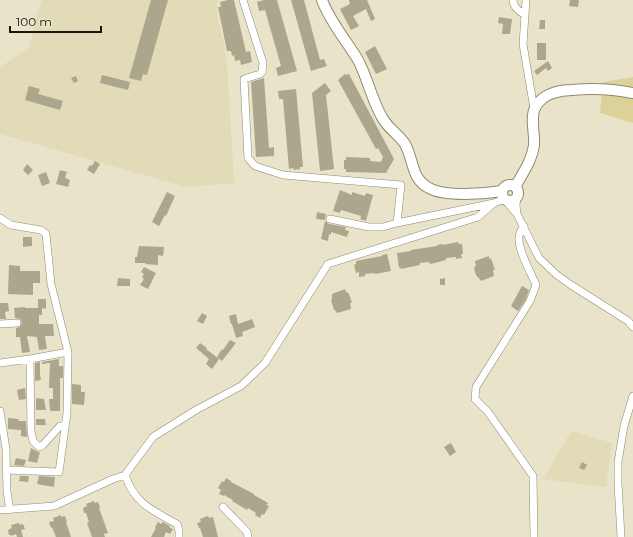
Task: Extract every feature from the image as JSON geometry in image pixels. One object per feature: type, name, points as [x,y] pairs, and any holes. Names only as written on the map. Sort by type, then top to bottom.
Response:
[{"type":"main road","points":[[322,0],[332,21],[358,61],[376,107],[383,120],[409,152],[417,178],[429,189],[437,192],[480,194],[504,197],[511,201],[515,198],[516,191],[533,150],[533,116],[534,109],[538,102],[559,91],[598,89],[633,93]]},
{"type":"main road","points":[[504,197],[504,187],[506,185],[511,184],[516,191]]},
{"type":"street","points":[[243,0],[263,63],[262,72],[260,74],[244,79],[248,158],[255,166],[283,176],[401,185],[397,223]]},
{"type":"street","points":[[513,0],[515,7],[525,15]]},
{"type":"street","points":[[526,0],[523,44],[534,109]]},
{"type":"street","points":[[516,191],[517,214]]},
{"type":"street","points":[[0,510],[54,506],[125,475],[153,437],[196,410],[241,386],[265,363],[328,264],[478,217],[494,203],[504,197],[524,226],[539,258],[557,275],[628,321],[633,328]]},
{"type":"street","points":[[330,219],[369,226],[384,227],[494,203]]},
{"type":"street","points":[[0,218],[11,225],[42,230],[46,234],[51,284],[68,352],[67,413],[59,472],[6,470]]},
{"type":"street","points":[[524,226],[520,232],[519,240],[522,253],[536,285],[530,301],[476,387],[475,399],[488,412],[533,476],[534,537]]},
{"type":"street","points":[[0,324],[17,323]]},
{"type":"street","points":[[0,363],[68,352]]},
{"type":"street","points":[[30,359],[31,431],[33,441],[39,447],[43,445],[60,426],[65,426]]},
{"type":"street","points":[[621,537],[618,462],[624,426],[633,396]]},
{"type":"street","points":[[0,411],[10,510]]},
{"type":"street","points":[[125,475],[129,486],[138,499],[177,524],[179,532],[178,537]]},
{"type":"street","points":[[223,507],[247,532],[248,537]]},
{"type":"shaded area","points":[[42,0],[217,0],[217,12],[227,60],[234,183],[186,187],[0,134],[0,67],[30,47],[34,22]]},
{"type":"shaded area","points":[[633,77],[633,123],[600,113],[603,82]]},
{"type":"shaded area","points":[[571,431],[612,443],[606,487],[543,479]]},
{"type":"building","points":[[151,0],[168,0],[147,75],[143,74],[141,81],[129,78]]},
{"type":"building","points":[[234,0],[246,52],[250,51],[252,62],[241,65],[240,60],[235,61],[234,55],[232,56],[231,51],[227,51],[218,7],[221,7],[220,2]]},
{"type":"building","points":[[264,0],[277,0],[297,71],[278,76],[276,68],[281,66],[265,10],[259,11],[257,2]]},
{"type":"building","points":[[291,0],[304,0],[320,60],[324,59],[327,66],[311,71]]},
{"type":"building","points":[[349,0],[367,0],[375,19],[371,21],[366,9],[353,16],[359,26],[351,30],[340,9],[350,4]]},
{"type":"building","points":[[570,0],[579,0],[578,7],[569,6]]},
{"type":"building","points":[[499,17],[512,19],[510,34],[502,34],[503,24],[498,23]]},
{"type":"building","points":[[540,20],[545,20],[545,29],[539,29]]},
{"type":"building","points":[[537,43],[546,43],[546,60],[537,60]]},
{"type":"building","points":[[375,46],[387,69],[376,74],[365,52]]},
{"type":"building","points":[[548,61],[552,68],[548,71],[546,68],[537,75],[534,71]]},
{"type":"building","points":[[345,74],[349,74],[394,159],[386,173],[346,172],[346,169],[344,169],[344,160],[346,160],[346,157],[370,158],[370,161],[381,162],[383,157],[378,148],[376,149],[338,80]]},
{"type":"building","points":[[102,75],[130,82],[128,90],[100,83]]},
{"type":"building","points":[[76,76],[78,81],[74,83],[71,78]]},
{"type":"building","points":[[264,78],[269,148],[274,147],[274,156],[256,157],[251,82]]},
{"type":"building","points":[[325,83],[331,91],[326,95],[334,169],[320,171],[312,93]]},
{"type":"building","points":[[29,86],[40,89],[38,94],[63,101],[60,110],[25,100]]},
{"type":"building","points":[[296,89],[303,167],[294,170],[293,168],[289,169],[283,99],[279,99],[278,91]]},
{"type":"building","points":[[95,161],[100,164],[94,174],[87,170]]},
{"type":"building","points":[[27,164],[33,170],[28,175],[23,170]]},
{"type":"building","points":[[60,170],[67,172],[65,178],[70,180],[68,187],[56,184]]},
{"type":"building","points":[[46,172],[50,183],[42,186],[38,175]]},
{"type":"building","points":[[340,190],[352,195],[352,192],[365,196],[366,193],[373,195],[366,221],[360,219],[361,216],[341,210],[340,213],[333,211]]},
{"type":"building","points":[[167,192],[175,196],[166,216],[165,215],[159,226],[152,222]]},
{"type":"building","points":[[317,212],[326,214],[325,220],[316,219]]},
{"type":"building","points":[[325,221],[329,224],[346,227],[345,230],[349,231],[347,237],[331,232],[331,235],[329,234],[328,241],[321,239]]},
{"type":"building","points":[[23,237],[32,237],[32,246],[23,247]]},
{"type":"building","points":[[458,242],[459,244],[462,244],[462,258],[446,258],[446,260],[435,263],[420,263],[420,265],[401,269],[400,267],[399,268],[397,253]]},
{"type":"building","points":[[139,246],[164,247],[163,256],[158,255],[158,265],[135,263],[135,257],[137,257]]},
{"type":"building","points":[[387,254],[391,271],[365,274],[365,276],[359,277],[359,272],[356,273],[354,265],[356,264],[356,261]]},
{"type":"building","points":[[489,256],[495,270],[493,270],[494,276],[481,281],[475,272],[475,261]]},
{"type":"building","points":[[9,265],[20,266],[20,271],[40,271],[40,283],[33,283],[33,295],[8,294]]},
{"type":"building","points":[[144,267],[156,273],[148,289],[140,285],[144,279],[142,277],[144,274],[141,272]]},
{"type":"building","points":[[118,278],[130,279],[130,286],[117,286]]},
{"type":"building","points":[[445,278],[445,285],[440,285],[440,279]]},
{"type":"building","points":[[522,286],[529,290],[526,299],[518,311],[511,306]]},
{"type":"building","points":[[345,289],[349,294],[352,303],[350,303],[351,309],[337,313],[334,310],[331,300],[332,294]]},
{"type":"building","points":[[38,299],[46,299],[46,309],[42,308],[42,315],[39,315],[39,324],[53,324],[54,336],[45,336],[47,349],[39,350],[37,337],[27,336],[30,352],[22,353],[20,337],[16,337],[16,328],[20,327],[22,322],[20,319],[15,318],[14,308],[38,308]]},
{"type":"building","points":[[0,303],[8,303],[9,311],[5,312],[6,319],[0,319]]},
{"type":"building","points":[[202,313],[207,316],[203,324],[197,321]]},
{"type":"building","points":[[236,314],[238,324],[252,319],[255,327],[242,332],[243,336],[236,338],[229,316]]},
{"type":"building","points":[[230,340],[236,343],[222,361],[217,357]]},
{"type":"building","points":[[200,343],[219,359],[212,369],[206,364],[209,359],[196,348]]},
{"type":"building","points":[[59,359],[59,366],[63,366],[63,378],[60,378],[60,411],[50,411],[49,399],[53,399],[53,388],[49,388],[50,363],[42,364],[42,362]]},
{"type":"building","points":[[40,362],[41,380],[35,381],[35,363]]},
{"type":"building","points":[[72,384],[81,385],[81,392],[85,392],[84,405],[72,404]]},
{"type":"building","points":[[25,388],[26,399],[19,400],[17,390]]},
{"type":"building","points":[[36,398],[44,399],[46,410],[36,410]]},
{"type":"building","points":[[8,418],[19,419],[18,421],[26,421],[27,437],[21,436],[21,430],[8,429]]},
{"type":"building","points":[[36,419],[45,419],[46,425],[36,425]]},
{"type":"building","points":[[451,443],[456,452],[450,456],[444,447]]},
{"type":"building","points":[[31,448],[40,452],[37,463],[28,461]]},
{"type":"building","points":[[16,458],[26,460],[24,466],[14,465]]},
{"type":"building","points":[[582,462],[587,465],[584,470],[579,468]]},
{"type":"building","points":[[20,476],[29,476],[28,482],[19,481]]},
{"type":"building","points":[[39,476],[55,477],[54,487],[37,484]]},
{"type":"building","points":[[226,478],[268,503],[266,505],[269,506],[264,515],[262,514],[260,518],[255,515],[256,513],[248,508],[247,510],[232,501],[233,500],[219,494],[221,490],[218,488],[222,481],[224,482]]},
{"type":"building","points":[[94,501],[95,503],[98,502],[108,533],[104,534],[105,537],[92,537],[87,523],[89,522],[83,508],[87,506],[86,504]]},
{"type":"building","points":[[61,515],[61,517],[65,516],[71,537],[56,537],[52,527],[51,528],[49,522],[54,521],[53,518]]},
{"type":"building","points":[[208,516],[209,518],[213,517],[218,537],[203,537],[197,523],[201,522],[200,519]]},
{"type":"building","points":[[158,522],[161,524],[163,522],[173,529],[170,534],[166,532],[164,537],[151,537]]},
{"type":"building","points":[[19,523],[20,525],[23,524],[25,529],[21,530],[23,537],[17,537],[16,534],[11,536],[9,535],[8,530],[12,528],[11,525]]}]
